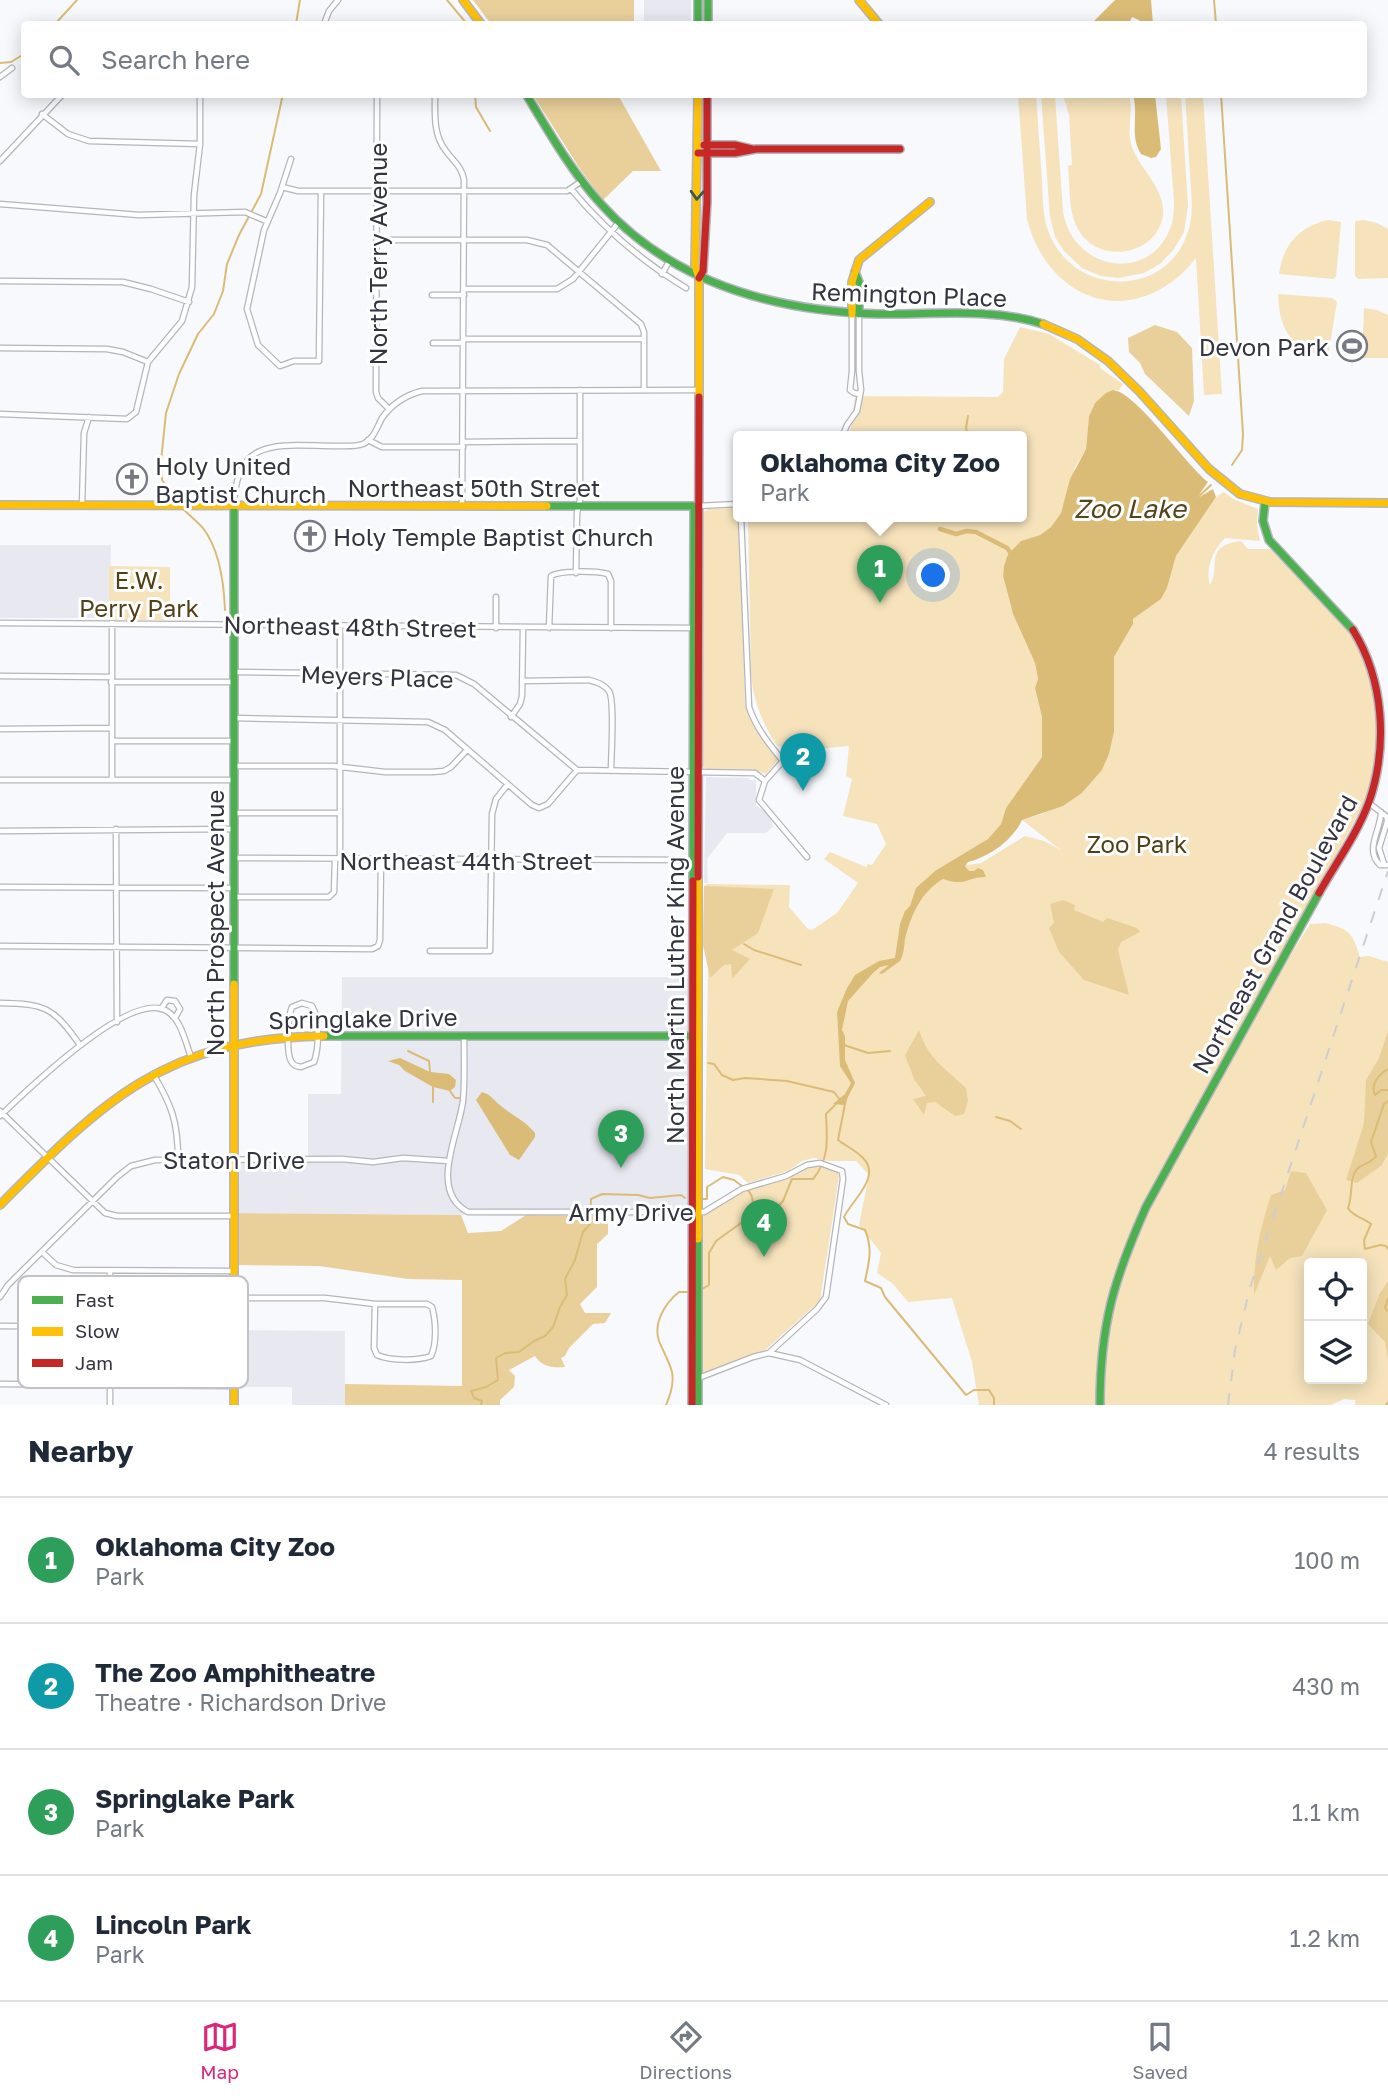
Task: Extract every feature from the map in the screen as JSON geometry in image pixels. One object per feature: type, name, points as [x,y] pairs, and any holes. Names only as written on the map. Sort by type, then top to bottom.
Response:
[{"type":"street","points":[[325,21],[338,0]]},
{"type":"street","points":[[463,0],[479,21]]},
{"type":"street","points":[[698,0],[698,21]]},
{"type":"street","points":[[708,0],[708,21]]},
{"type":"street","points":[[859,0],[876,21]]},
{"type":"street","points":[[0,77],[12,68]]},
{"type":"street","points":[[0,161],[59,98]]},
{"type":"street","points":[[0,414],[127,419],[134,415],[148,362],[182,321],[189,302],[193,280],[200,98]]},
{"type":"street","name":"North Terry Avenue","points":[[377,98],[376,392],[389,409]]},
{"type":"street","points":[[435,98],[437,135],[445,151],[460,167],[465,191],[462,506]]},
{"type":"street","points":[[529,98],[582,181],[619,222],[699,278]]},
{"type":"street","name":"North Martin Luther King Avenue","points":[[692,1405],[695,1379],[699,515],[699,278],[695,266],[698,98]]},
{"type":"street","name":"North Martin Luther King Avenue","points":[[699,278],[703,271],[707,98]]},
{"type":"street","points":[[42,114],[68,134],[89,141],[200,144]]},
{"type":"street","points":[[698,149],[735,145],[756,149],[900,149]]},
{"type":"street","points":[[291,159],[282,187],[266,221],[247,313],[258,345],[276,364],[282,366],[294,361],[319,360],[321,191]]},
{"type":"street","points":[[282,187],[298,191],[567,191],[582,181]]},
{"type":"street","points":[[571,189],[610,233],[662,274],[686,289]]},
{"type":"street","points":[[844,431],[857,411],[860,394],[852,282],[855,272],[862,257],[930,202]]},
{"type":"street","points":[[0,204],[127,214],[249,212],[266,221]]},
{"type":"street","points":[[432,295],[556,289],[566,285],[619,222]]},
{"type":"street","points":[[377,240],[538,242],[550,247],[639,321],[644,329],[644,390]]},
{"type":"street","points":[[662,274],[670,260]]},
{"type":"street","name":"Remington Place","points":[[699,278],[760,301],[790,308],[856,314],[997,314],[1034,321],[1060,331],[1115,367],[1223,483],[1246,497],[1265,502]]},
{"type":"street","points":[[0,281],[122,282],[189,302]]},
{"type":"street","points":[[856,314],[850,390],[860,394]]},
{"type":"street","points":[[433,343],[644,339]]},
{"type":"street","points":[[0,348],[107,349],[132,354],[148,362]]},
{"type":"street","points":[[576,573],[580,390]]},
{"type":"street","points":[[580,441],[382,447],[368,440],[389,409],[401,399],[422,391],[699,390]]},
{"type":"street","points":[[82,505],[84,433],[89,417]]},
{"type":"street","name":"North Prospect Avenue","points":[[234,1276],[234,486],[240,469],[248,458],[260,450],[279,446],[347,446],[368,440]]},
{"type":"street","points":[[1265,502],[1388,503]]},
{"type":"street","name":"Northeast Grand Boulevard","points":[[1100,1405],[1100,1365],[1112,1297],[1119,1269],[1146,1207],[1369,803],[1382,768],[1385,714],[1377,677],[1368,656],[1353,630],[1269,540],[1263,521],[1265,502]]},
{"type":"street","name":"Northeast 50th Street","points":[[0,505],[733,504]]},
{"type":"street","points":[[741,522],[749,707],[765,740],[783,761]]},
{"type":"street","points":[[549,628],[551,576],[559,573],[605,573],[612,586],[611,628]]},
{"type":"street","points":[[496,597],[496,628]]},
{"type":"street","name":"Northeast 48th Street","points":[[0,623],[697,628]]},
{"type":"street","points":[[112,623],[112,780]]},
{"type":"street","points":[[233,897],[329,897],[334,892],[340,813],[340,627]]},
{"type":"street","points":[[511,717],[522,701],[523,628]]},
{"type":"street","name":"Meyers Place","points":[[234,672],[456,675],[474,684],[577,770]]},
{"type":"street","points":[[0,677],[234,682]]},
{"type":"street","points":[[522,681],[589,680],[608,689],[612,701],[611,771]]},
{"type":"street","points":[[234,718],[428,722],[445,730],[532,804],[542,808],[577,770],[748,772],[763,777],[765,781]]},
{"type":"street","points":[[0,729],[111,728]]},
{"type":"street","points":[[112,741],[234,741]]},
{"type":"street","points":[[234,766],[340,767],[385,772],[443,771],[451,767],[467,750]]},
{"type":"street","points":[[800,750],[783,761],[765,781],[759,800],[761,806],[786,829],[807,857]]},
{"type":"street","points":[[0,780],[234,780]]},
{"type":"street","points":[[430,951],[490,951],[494,803],[508,784]]},
{"type":"street","points":[[1369,803],[1385,814],[1376,847],[1376,860],[1380,865],[1386,865]]},
{"type":"street","points":[[234,813],[340,813]]},
{"type":"street","points":[[116,829],[117,1022]]},
{"type":"street","points":[[0,831],[234,829]]},
{"type":"street","name":"Northeast 44th Street","points":[[234,858],[696,860]]},
{"type":"street","points":[[0,946],[376,948],[380,943],[381,860]]},
{"type":"street","points":[[0,887],[234,888]]},
{"type":"street","points":[[161,1009],[167,1000],[175,1001],[180,1009],[175,1018]]},
{"type":"street","points":[[0,1003],[33,1004],[46,1008],[57,1015],[80,1045]]},
{"type":"street","points":[[307,1003],[315,1010],[316,1035],[314,1062],[311,1065],[301,1067],[291,1060],[289,1036],[289,1012],[292,1007],[307,1003]]},
{"type":"street","points":[[191,1057],[175,1018],[161,1009],[141,1010],[80,1045],[1,1114],[105,1213],[117,1216],[233,1216]]},
{"type":"street","name":"Springlake Drive","points":[[0,1205],[97,1111],[153,1074],[191,1057],[233,1044],[316,1035],[696,1036]]},
{"type":"street","name":"Army Drive","points":[[464,1036],[462,1105],[449,1161],[448,1178],[454,1200],[463,1209],[474,1213],[704,1212],[748,1186],[820,1163],[842,1171],[826,1297],[817,1309],[769,1353]]},
{"type":"street","points":[[153,1074],[174,1115],[178,1130],[178,1159]]},
{"type":"street","name":"Staton Drive","points":[[0,1297],[8,1285],[120,1174],[131,1166],[150,1160],[376,1161],[389,1158],[449,1161]]},
{"type":"street","points":[[42,1252],[64,1269],[234,1271]]},
{"type":"street","points":[[110,1270],[110,1276]]},
{"type":"street","points":[[248,1298],[333,1299],[431,1306],[434,1315],[431,1356],[384,1358],[377,1355],[374,1348],[375,1304]]},
{"type":"street","points":[[0,1326],[18,1326]]},
{"type":"street","points":[[695,1379],[769,1353],[800,1360],[886,1405]]},
{"type":"street","name":"North Martin Luther King Avenue","points":[[695,1379],[698,1405]]},
{"type":"street","points":[[0,1384],[18,1384]]},
{"type":"shaded area","points":[[473,0],[634,0],[634,21],[489,21]]},
{"type":"shaded area","points":[[644,0],[691,0],[691,21],[644,21]]},
{"type":"shaded area","points":[[535,98],[620,98],[661,171],[633,171],[603,200]]},
{"type":"shaded area","points":[[1155,325],[1177,332],[1192,348],[1194,401],[1189,416],[1145,374],[1140,363],[1129,352],[1128,338]]},
{"type":"shaded area","points":[[0,545],[111,545],[109,618],[0,618]]},
{"type":"shaded area","points":[[706,777],[756,780],[756,805],[770,816],[773,827],[766,833],[727,833],[707,859],[708,883],[704,883]]},
{"type":"shaded area","points":[[704,886],[774,889],[758,933],[732,950],[750,959],[732,979],[731,964],[724,965],[710,978],[703,945]]},
{"type":"shaded area","points":[[1063,900],[1075,905],[1074,910],[1103,922],[1107,918],[1137,928],[1140,932],[1121,942],[1118,950],[1129,995],[1084,980],[1059,952],[1049,928],[1054,923],[1050,904]]},
{"type":"shaded area","points":[[342,977],[691,977],[689,1217],[237,1213],[238,1164],[242,1161],[308,1161],[308,1094],[341,1094]]},
{"type":"shaded area","points":[[919,1030],[932,1056],[966,1088],[968,1101],[964,1114],[955,1116],[935,1102],[927,1103],[924,1115],[913,1099],[926,1096],[914,1079],[905,1055]]},
{"type":"shaded area","points":[[1388,1031],[1388,1153],[1382,1165],[1357,1183],[1346,1180],[1364,1123],[1366,1080],[1379,1058]]},
{"type":"shaded area","points":[[1291,1171],[1306,1173],[1327,1210],[1302,1256],[1290,1258],[1276,1270],[1270,1256],[1254,1295],[1256,1257],[1267,1208],[1271,1195],[1285,1190]]},
{"type":"shaded area","points":[[237,1213],[461,1215],[468,1233],[501,1231],[526,1215],[608,1216],[608,1234],[597,1244],[597,1287],[580,1304],[585,1313],[611,1313],[605,1323],[593,1324],[569,1348],[561,1358],[565,1367],[548,1366],[535,1356],[509,1370],[515,1376],[514,1387],[500,1400],[500,1405],[345,1405],[345,1384],[462,1386],[462,1280],[408,1279],[319,1266],[237,1265]]},
{"type":"shaded area","points":[[1388,1281],[1388,1360],[1385,1342],[1368,1324],[1379,1295]]},
{"type":"shaded area","points":[[248,1330],[345,1331],[345,1405],[292,1405],[292,1387],[248,1387]]},
{"type":"green space","points":[[1018,98],[1036,98],[1045,220],[1062,255],[1079,270],[1100,279],[1122,281],[1144,278],[1163,268],[1179,251],[1189,228],[1191,215],[1185,98],[1203,98],[1222,394],[1204,395],[1196,258],[1173,281],[1150,294],[1126,300],[1104,300],[1083,293],[1064,281],[1048,264],[1027,219]]},
{"type":"green space","points":[[1041,98],[1055,98],[1063,212],[1070,233],[1082,248],[1098,259],[1115,263],[1133,262],[1149,255],[1163,242],[1172,223],[1174,199],[1166,98],[1181,98],[1188,206],[1184,232],[1174,249],[1160,264],[1144,273],[1118,278],[1101,276],[1082,268],[1064,251],[1055,237],[1050,217]]},
{"type":"green space","points":[[1064,98],[1129,98],[1132,147],[1157,188],[1163,206],[1158,229],[1150,240],[1125,251],[1112,251],[1098,248],[1078,229],[1070,198],[1068,166],[1072,165],[1069,115]]},
{"type":"green space","points":[[1328,220],[1341,222],[1336,277],[1333,279],[1279,274],[1284,254],[1294,238],[1309,227]]},
{"type":"green space","points":[[1364,220],[1388,229],[1388,278],[1358,279],[1355,276],[1355,221]]},
{"type":"green space","points":[[1278,294],[1332,298],[1337,302],[1328,356],[1315,354],[1296,344],[1281,317]]},
{"type":"green space","points":[[1364,308],[1388,315],[1388,358],[1362,358]]},
{"type":"green space","name":"Zoo Park","points":[[1020,327],[1049,334],[1100,365],[1100,368],[1123,384],[1119,390],[1113,390],[1095,403],[1089,416],[1086,449],[1075,467],[1061,513],[1051,527],[1040,535],[1021,541],[1008,554],[1003,576],[1013,614],[1035,663],[1038,680],[1035,688],[1042,717],[1042,757],[1006,808],[1001,824],[988,839],[959,858],[967,865],[981,863],[1025,836],[1044,841],[1061,850],[1022,820],[1042,814],[1082,793],[1102,770],[1114,732],[1114,657],[1133,624],[1133,619],[1161,599],[1176,556],[1216,497],[1224,492],[1233,499],[1258,509],[1260,541],[1225,538],[1211,560],[1210,585],[1215,558],[1221,547],[1241,541],[1248,549],[1270,549],[1351,633],[1370,667],[1380,706],[1380,754],[1369,795],[1133,1226],[1114,1279],[1100,1341],[1096,1370],[1096,1405],[979,1405],[972,1362],[952,1298],[908,1302],[893,1284],[877,1273],[881,1253],[859,1225],[869,1175],[856,1161],[814,1158],[802,1161],[788,1171],[748,1183],[739,1175],[705,1169],[708,964],[703,945],[704,886],[790,885],[789,907],[808,929],[812,930],[837,913],[858,883],[824,859],[830,852],[866,867],[868,864],[872,865],[886,844],[877,824],[843,816],[852,779],[846,776],[849,746],[806,750],[777,746],[763,720],[756,702],[751,673],[748,522],[1027,522],[1027,431],[849,431],[855,396],[998,397],[1003,392],[1004,359]]},
{"type":"green space","points":[[733,508],[733,522],[739,522],[745,703],[754,727],[778,760],[766,774],[752,770],[706,769],[703,766],[703,512],[709,509]]},
{"type":"green space","name":"E.W. Perry Park","points":[[109,566],[170,567],[170,620],[109,620]]},
{"type":"green space","points":[[1325,923],[1349,933],[1360,957],[1369,956],[1388,962],[1388,1405],[1355,1405],[1355,1400],[1344,1399],[1331,1405],[1103,1405],[1104,1362],[1110,1321],[1134,1244],[1169,1172],[1310,924]]},
{"type":"green space","points":[[818,1164],[837,1171],[839,1176],[820,1301],[763,1352],[704,1374],[700,1370],[701,1218],[736,1193]]},
{"type":"water","points":[[1115,0],[1151,0],[1153,21],[1139,21],[1132,17],[1130,21],[1094,21]]},
{"type":"water","points":[[1134,98],[1155,98],[1161,149],[1156,157],[1141,154],[1137,147]]},
{"type":"water","name":"Zoo Lake","points":[[1113,390],[1134,403],[1208,482],[1196,499],[1213,489],[1216,497],[1176,556],[1161,599],[1133,619],[1133,624],[1114,657],[1114,732],[1102,770],[1082,793],[1063,806],[1022,820],[1000,847],[965,866],[969,871],[978,868],[983,870],[986,877],[962,882],[943,879],[923,897],[910,921],[900,961],[882,974],[879,973],[889,965],[880,967],[848,1001],[842,1030],[845,1036],[845,1060],[855,1083],[844,1105],[833,1104],[845,1094],[851,1083],[840,1066],[837,1012],[847,988],[855,975],[879,961],[895,958],[900,924],[916,888],[935,871],[988,839],[1001,824],[1006,808],[1042,757],[1042,717],[1035,688],[1038,679],[1035,663],[1013,614],[1003,576],[1004,566],[1008,554],[1021,541],[1040,535],[1051,527],[1061,513],[1070,479],[1086,449],[1089,416],[1095,403]]},
{"type":"water","points":[[400,1058],[430,1072],[449,1074],[456,1080],[455,1087],[450,1091],[433,1087],[388,1061]]},
{"type":"water","points":[[482,1092],[535,1133],[519,1160],[510,1155],[476,1100]]},
{"type":"waterway","points":[[58,21],[77,0]]},
{"type":"waterway","points":[[296,21],[300,0]]},
{"type":"waterway","points":[[447,0],[464,21]]},
{"type":"waterway","points":[[1214,0],[1216,21]]},
{"type":"waterway","points":[[0,63],[11,62],[21,56]]},
{"type":"waterway","points":[[179,504],[162,480],[161,461],[166,413],[179,374],[198,334],[214,314],[223,291],[227,264],[261,194],[282,98]]},
{"type":"waterway","points":[[475,98],[476,107],[490,131]]},
{"type":"waterway","points":[[1221,98],[1243,434],[1242,450],[1232,465]]},
{"type":"waterway","points":[[967,431],[968,416]]},
{"type":"waterway","points":[[1196,499],[1211,485]]},
{"type":"waterway","points":[[182,508],[203,528],[213,546],[222,578],[225,610]]},
{"type":"waterway","points":[[940,529],[956,534],[976,532],[1010,552]]},
{"type":"waterway","points":[[744,944],[754,950],[801,965]]},
{"type":"waterway","points":[[844,1045],[868,1053],[890,1051]]},
{"type":"waterway","points":[[408,1051],[429,1061],[430,1072]]},
{"type":"waterway","points":[[708,1063],[714,1064],[722,1075],[733,1080],[745,1078],[787,1081],[834,1092],[840,1100]]},
{"type":"waterway","points":[[1388,1069],[1375,1083],[1374,1091],[1375,1095],[1381,1090],[1388,1090]]},
{"type":"waterway","points":[[433,1087],[433,1102]]},
{"type":"waterway","points":[[450,1091],[455,1098],[462,1098]]},
{"type":"waterway","points":[[846,1099],[838,1140],[862,1157],[868,1164],[869,1172],[864,1188],[844,1217],[848,1224],[865,1230],[870,1256],[865,1281],[881,1288],[885,1297],[966,1395],[974,1390],[989,1390],[994,1398],[994,1405]]},
{"type":"waterway","points":[[1388,1101],[1384,1104],[1371,1142],[1376,1156],[1357,1169],[1348,1208],[1371,1224],[1364,1240],[1365,1249],[1380,1245],[1388,1249]]},
{"type":"waterway","points":[[699,1291],[709,1285],[709,1253],[716,1241],[741,1223],[759,1223],[767,1219],[783,1201],[792,1179],[813,1179],[825,1156],[826,1114],[836,1104]]},
{"type":"waterway","points":[[996,1117],[1010,1121],[1021,1129]]},
{"type":"waterway","points":[[702,1199],[707,1199],[707,1187],[723,1177],[742,1186]]},
{"type":"waterway","points":[[746,1221],[753,1201],[747,1189]]},
{"type":"waterway","points":[[481,1405],[482,1401],[474,1398],[471,1391],[498,1380],[496,1358],[505,1353],[519,1352],[545,1336],[553,1327],[567,1295],[565,1279],[575,1260],[583,1232],[590,1224],[591,1199],[602,1194],[650,1198],[681,1195],[685,1198]]},
{"type":"waterway","points":[[666,1405],[672,1372],[659,1341],[659,1320],[679,1292],[690,1292]]},
{"type":"waterway","points":[[1388,1298],[1385,1308],[1388,1311]]},
{"type":"railway","points":[[1228,1405],[1235,1350],[1250,1288],[1388,871]]},
{"type":"traffic: fast","points":[[698,0],[698,21]]},
{"type":"traffic: fast","points":[[708,0],[708,21]]},
{"type":"traffic: fast","points":[[528,98],[570,165],[601,204],[629,232],[660,255],[693,273],[728,288],[802,307],[879,314],[1003,315],[1043,324]]},
{"type":"traffic: fast","points":[[855,272],[859,282],[859,314]]},
{"type":"traffic: fast","points":[[1265,502],[1263,521],[1269,540],[1353,630]]},
{"type":"traffic: fast","points":[[234,505],[234,984]]},
{"type":"traffic: fast","points":[[547,506],[697,506]]},
{"type":"traffic: fast","points":[[693,881],[694,511],[697,506]]},
{"type":"traffic: fast","points":[[1100,1405],[1103,1350],[1111,1303],[1125,1257],[1146,1207],[1319,893]]},
{"type":"traffic: fast","points":[[324,1036],[696,1036]]},
{"type":"traffic: fast","points":[[698,1239],[698,1405]]},
{"type":"traffic: slow","points":[[463,0],[479,21]]},
{"type":"traffic: slow","points":[[859,0],[876,21]]},
{"type":"traffic: slow","points":[[698,98],[695,266],[699,278],[699,397]]},
{"type":"traffic: slow","points":[[852,314],[852,282],[859,260],[930,202]]},
{"type":"traffic: slow","points":[[1043,324],[1077,339],[1108,361],[1139,391],[1209,469],[1240,494],[1270,502],[1388,503]]},
{"type":"traffic: slow","points":[[0,505],[547,506]]},
{"type":"traffic: slow","points":[[698,877],[698,1239]]},
{"type":"traffic: slow","points":[[234,984],[234,1276]]},
{"type":"traffic: slow","points":[[0,1205],[72,1135],[142,1082],[179,1063],[221,1048],[269,1040],[324,1036]]},
{"type":"traffic: slow","points":[[234,1388],[234,1405]]},
{"type":"traffic: jam","points":[[699,278],[703,271],[707,202],[707,98]]},
{"type":"traffic: jam","points":[[704,145],[735,145],[752,149]]},
{"type":"traffic: jam","points":[[698,153],[735,153],[756,149],[900,149]]},
{"type":"traffic: jam","points":[[698,877],[699,397]]},
{"type":"traffic: jam","points":[[1319,893],[1364,814],[1379,759],[1380,714],[1377,692],[1363,649],[1353,630]]},
{"type":"traffic: jam","points":[[692,1405],[693,881]]},
{"type":"place","name":"Devon Park","points":[[1352,346]]},
{"type":"place","name":"Holy United Baptist Church","points":[[132,479]]},
{"type":"place","name":"Holy Temple Baptist Church","points":[[310,536]]},
{"type":"place","name":"Oklahoma City Zoo","points":[[880,603]]},
{"type":"place","name":"The Zoo Amphitheatre","points":[[803,791]]},
{"type":"place","name":"Springlake Park","points":[[621,1168]]},
{"type":"place","name":"Lincoln Park","points":[[764,1257]]}]
